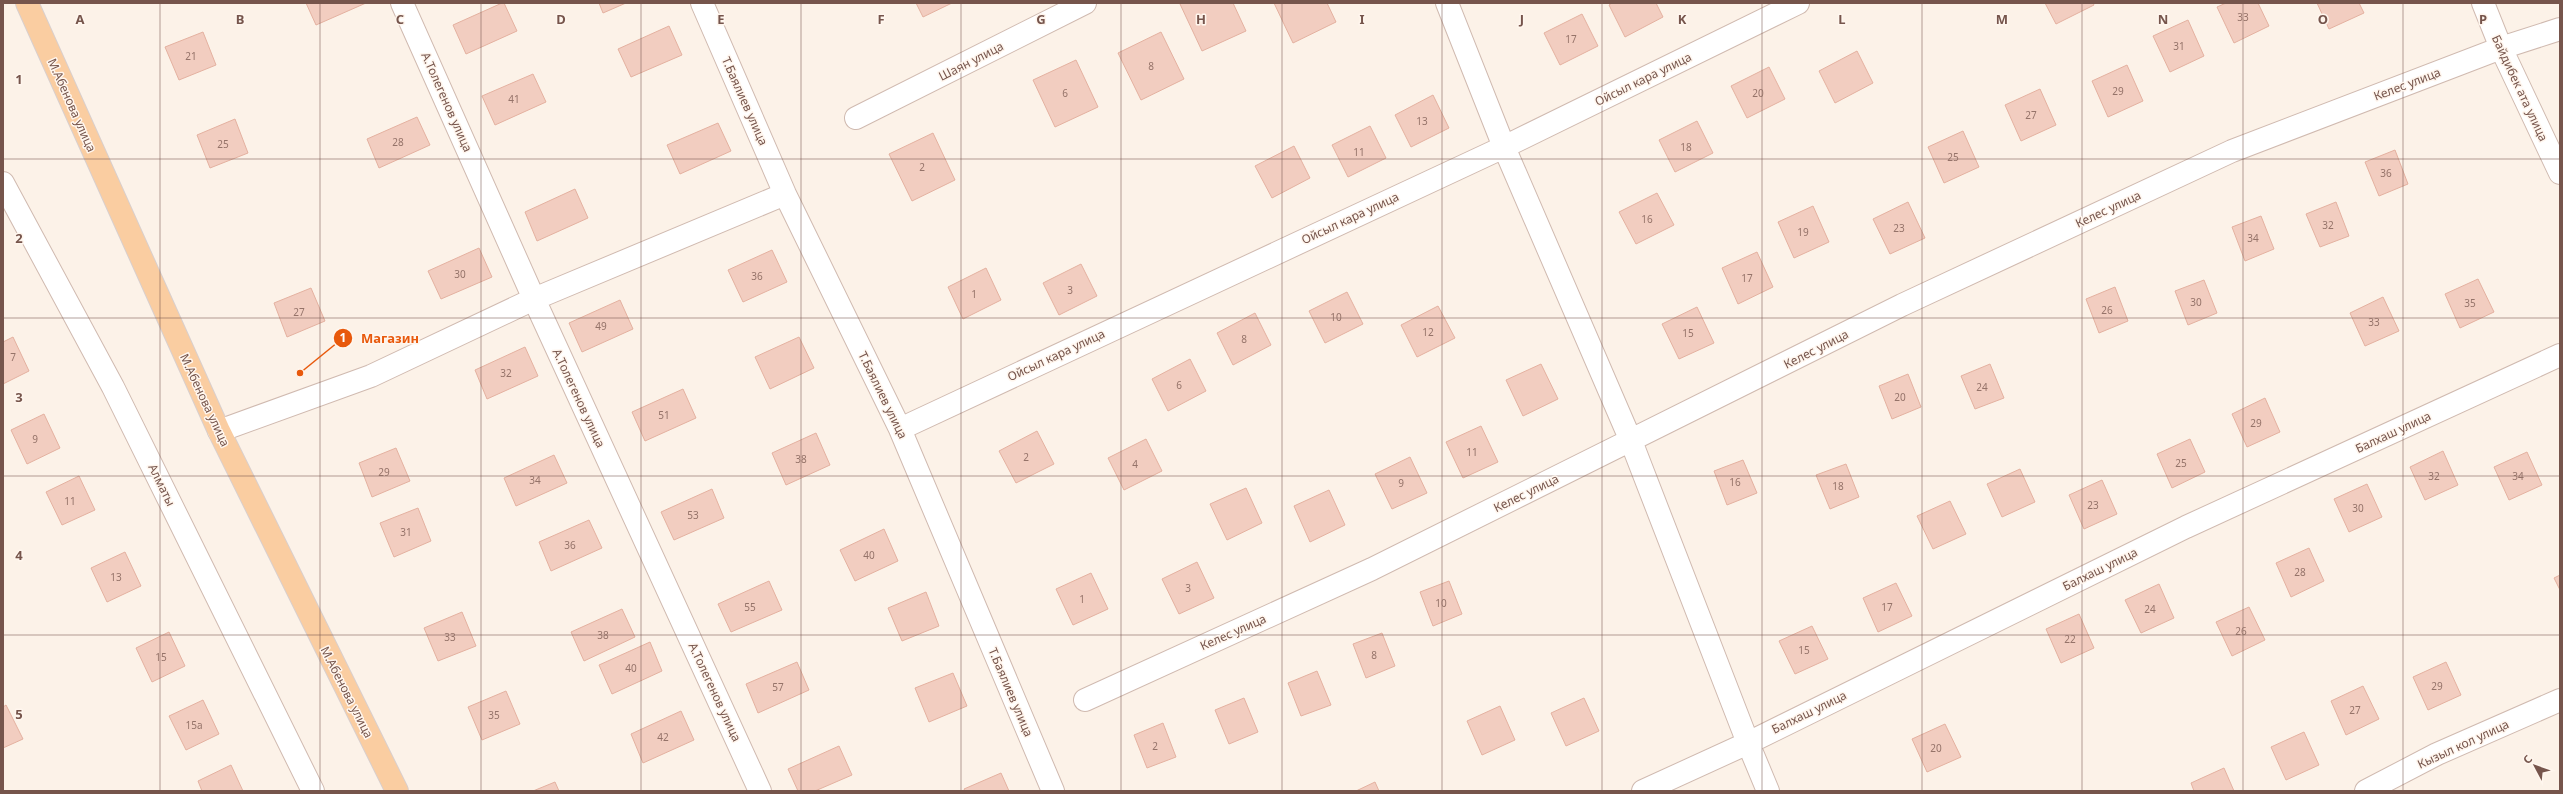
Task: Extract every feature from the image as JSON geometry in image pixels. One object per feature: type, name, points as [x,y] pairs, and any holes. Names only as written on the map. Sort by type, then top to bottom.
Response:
[{"type":"main road","name":"М.Абенова улица","points":[[27,3],[219,431],[397,791]]},
{"type":"street","name":"А.Толегенов улица","points":[[402,3],[534,299],[760,791]]},
{"type":"street","name":"Т.Баялиев улица","points":[[702,3],[785,194],[900,429],[1052,791]]},
{"type":"street","name":"Шаян улица","points":[[856,118],[1085,3]]},
{"type":"street","points":[[1447,3],[1504,147],[1631,442],[1768,791]]},
{"type":"street","name":"Ойсыл кара улица","points":[[900,429],[1504,147],[1798,3]]},
{"type":"street","name":"Байдибек ата улица","points":[[2483,3],[2501,48],[2560,173]]},
{"type":"street","name":"Келес улица","points":[[1085,700],[1372,569],[1631,442],[1902,305],[2232,151],[2501,48],[2560,29]]},
{"type":"street","name":"Алматы","points":[[3,183],[113,387],[313,791]]},
{"type":"street","points":[[219,431],[371,376],[534,299],[785,194]]},
{"type":"street","name":"Балхаш улица","points":[[1643,791],[1748,743],[2186,526],[2560,355]]},
{"type":"street","name":"Кызыл кол улица","points":[[2366,791],[2438,754],[2560,700]]},
{"type":"building","points":[[306,3],[366,3],[316,25]]},
{"type":"building","points":[[504,3],[517,31],[466,54],[453,25]]},
{"type":"building","points":[[599,3],[626,3],[603,13]]},
{"type":"building","points":[[916,3],[952,3],[923,17]]},
{"type":"building","points":[[1233,3],[1246,31],[1202,51],[1180,4]]},
{"type":"building","points":[[1274,3],[1327,3],[1336,22],[1293,43]]},
{"type":"building","points":[[1612,3],[1656,3],[1663,17],[1625,37],[1609,5]]},
{"type":"building","points":[[2045,3],[2093,3],[2094,5],[2056,24]]},
{"type":"building","points":[[2226,3],[2258,3],[2269,26],[2234,43],[2217,7]]},
{"type":"building","points":[[2317,3],[2359,3],[2364,13],[2329,29]]},
{"type":"building","points":[[1582,14],[1598,46],[1560,65],[1544,33]]},
{"type":"building","points":[[2188,20],[2204,56],[2170,72],[2153,36]]},
{"type":"building","points":[[669,26],[682,55],[631,77],[618,49]]},
{"type":"building","points":[[203,32],[216,65],[179,80],[165,47]]},
{"type":"building","points":[[1161,32],[1184,79],[1141,100],[1118,53]]},
{"type":"building","points":[[1857,51],[1873,83],[1835,103],[1819,71]]},
{"type":"building","points":[[1076,60],[1098,107],[1055,127],[1033,80]]},
{"type":"building","points":[[2127,65],[2143,101],[2108,117],[2092,81]]},
{"type":"building","points":[[1769,67],[1785,99],[1747,118],[1731,86]]},
{"type":"building","points":[[533,74],[546,102],[495,125],[482,96]]},
{"type":"building","points":[[2040,89],[2056,125],[2021,141],[2005,105]]},
{"type":"building","points":[[1433,95],[1449,128],[1411,147],[1395,115]]},
{"type":"building","points":[[417,117],[430,145],[379,168],[367,139]]},
{"type":"building","points":[[235,119],[248,153],[210,168],[197,135]]},
{"type":"building","points":[[1697,121],[1713,153],[1675,172],[1659,140]]},
{"type":"building","points":[[718,123],[731,151],[680,174],[667,145]]},
{"type":"building","points":[[1370,126],[1386,158],[1348,177],[1332,145]]},
{"type":"building","points":[[1963,131],[1979,167],[1944,183],[1928,147]]},
{"type":"building","points":[[933,133],[955,180],[912,201],[889,154]]},
{"type":"building","points":[[1294,146],[1310,178],[1272,198],[1255,166]]},
{"type":"building","points":[[2395,150],[2408,184],[2379,196],[2365,162]]},
{"type":"building","points":[[575,189],[588,218],[537,241],[525,212]]},
{"type":"building","points":[[1657,193],[1674,225],[1636,244],[1619,212]]},
{"type":"building","points":[[1908,202],[1925,238],[1890,254],[1873,219]]},
{"type":"building","points":[[2336,202],[2349,236],[2320,247],[2306,214]]},
{"type":"building","points":[[1813,206],[1829,242],[1794,258],[1778,222]]},
{"type":"building","points":[[2261,216],[2274,249],[2245,261],[2232,227]]},
{"type":"building","points":[[479,248],[492,277],[441,299],[428,271]]},
{"type":"building","points":[[772,250],[787,282],[743,302],[728,270]]},
{"type":"building","points":[[1757,252],[1773,287],[1738,304],[1722,268]]},
{"type":"building","points":[[1081,264],[1097,296],[1059,315],[1043,283]]},
{"type":"building","points":[[986,268],[1001,300],[963,319],[948,287]]},
{"type":"building","points":[[2478,279],[2494,312],[2460,328],[2445,294]]},
{"type":"building","points":[[2204,280],[2217,313],[2188,325],[2175,291]]},
{"type":"building","points":[[2115,287],[2128,321],[2099,333],[2086,299]]},
{"type":"building","points":[[311,288],[325,321],[287,337],[274,303]]},
{"type":"building","points":[[1347,292],[1363,324],[1325,343],[1309,311]]},
{"type":"building","points":[[2383,297],[2399,331],[2365,346],[2350,313]]},
{"type":"building","points":[[620,300],[633,329],[582,352],[569,323]]},
{"type":"building","points":[[1438,306],[1455,338],[1417,357],[1401,325]]},
{"type":"building","points":[[1697,307],[1714,343],[1679,359],[1662,324]]},
{"type":"building","points":[[1255,313],[1271,345],[1233,365],[1217,333]]},
{"type":"building","points":[[13,337],[29,371],[3,384],[3,342]]},
{"type":"building","points":[[799,337],[814,368],[770,389],[755,357]]},
{"type":"building","points":[[525,347],[538,376],[487,399],[475,370]]},
{"type":"building","points":[[1190,359],[1206,391],[1168,411],[1152,379]]},
{"type":"building","points":[[1541,364],[1558,399],[1523,416],[1506,380]]},
{"type":"building","points":[[1990,364],[2004,398],[1975,409],[1961,376]]},
{"type":"building","points":[[1908,374],[1921,407],[1892,419],[1879,386]]},
{"type":"building","points":[[683,389],[696,418],[645,441],[632,412]]},
{"type":"building","points":[[2265,398],[2280,432],[2247,447],[2232,414]]},
{"type":"building","points":[[44,414],[60,448],[27,464],[11,430]]},
{"type":"building","points":[[1481,426],[1498,462],[1463,478],[1446,442]]},
{"type":"building","points":[[1037,431],[1054,464],[1016,483],[999,451]]},
{"type":"building","points":[[816,433],[830,465],[786,485],[772,453]]},
{"type":"building","points":[[1146,439],[1162,471],[1124,490],[1108,458]]},
{"type":"building","points":[[2190,439],[2205,472],[2172,488],[2157,454]]},
{"type":"building","points":[[396,448],[410,481],[372,497],[359,463]]},
{"type":"building","points":[[2443,451],[2458,485],[2425,500],[2410,467]]},
{"type":"building","points":[[2527,452],[2542,485],[2509,500],[2494,467]]},
{"type":"building","points":[[554,455],[567,483],[516,506],[504,478]]},
{"type":"building","points":[[1410,457],[1427,493],[1392,509],[1375,474]]},
{"type":"building","points":[[1743,460],[1757,493],[1727,505],[1714,471]]},
{"type":"building","points":[[1846,464],[1859,497],[1830,509],[1816,475]]},
{"type":"building","points":[[2020,469],[2035,502],[2002,517],[1987,484]]},
{"type":"building","points":[[79,476],[95,510],[62,525],[46,492]]},
{"type":"building","points":[[2102,480],[2117,514],[2084,529],[2069,495]]},
{"type":"building","points":[[2367,484],[2382,517],[2349,532],[2334,499]]},
{"type":"building","points":[[1246,488],[1262,523],[1227,540],[1210,504]]},
{"type":"building","points":[[712,489],[724,518],[674,540],[661,512]]},
{"type":"building","points":[[1329,490],[1345,525],[1310,542],[1294,506]]},
{"type":"building","points":[[1950,501],[1966,534],[1933,549],[1917,516]]},
{"type":"building","points":[[418,508],[431,541],[394,557],[380,523]]},
{"type":"building","points":[[589,520],[602,548],[551,571],[539,542]]},
{"type":"building","points":[[884,529],[898,561],[855,581],[840,550]]},
{"type":"building","points":[[2309,548],[2324,581],[2291,597],[2276,563]]},
{"type":"building","points":[[125,552],[141,586],[107,602],[91,568]]},
{"type":"building","points":[[1197,562],[1214,598],[1179,614],[1162,579]]},
{"type":"building","points":[[1091,573],[1108,609],[1073,625],[1056,589]]},
{"type":"building","points":[[2560,575],[2560,590],[2554,578]]},
{"type":"building","points":[[769,581],[782,610],[731,632],[718,604]]},
{"type":"building","points":[[1449,581],[1462,614],[1433,626],[1420,592]]},
{"type":"building","points":[[1896,583],[1912,616],[1878,632],[1863,598]]},
{"type":"building","points":[[2159,584],[2174,618],[2141,633],[2125,600]]},
{"type":"building","points":[[926,592],[939,626],[902,641],[888,608]]},
{"type":"building","points":[[2249,607],[2265,640],[2232,656],[2216,622]]},
{"type":"building","points":[[622,609],[635,637],[584,661],[571,632]]},
{"type":"building","points":[[462,612],[476,646],[438,661],[424,628]]},
{"type":"building","points":[[2079,614],[2094,648],[2061,663],[2046,629]]},
{"type":"building","points":[[1812,626],[1828,659],[1795,674],[1779,641]]},
{"type":"building","points":[[169,632],[185,666],[152,682],[136,648]]},
{"type":"building","points":[[1382,633],[1395,666],[1366,678],[1353,644]]},
{"type":"building","points":[[650,642],[662,671],[612,694],[599,665]]},
{"type":"building","points":[[797,662],[809,690],[758,713],[746,684]]},
{"type":"building","points":[[2446,662],[2461,695],[2428,710],[2413,677]]},
{"type":"building","points":[[1317,671],[1331,705],[1301,716],[1288,683]]},
{"type":"building","points":[[953,673],[967,706],[929,722],[915,688]]},
{"type":"building","points":[[2363,686],[2379,719],[2346,735],[2331,701]]},
{"type":"building","points":[[506,691],[520,724],[482,740],[468,707]]},
{"type":"building","points":[[1244,698],[1258,732],[1229,744],[1215,710]]},
{"type":"building","points":[[1584,698],[1599,731],[1566,746],[1551,713]]},
{"type":"building","points":[[203,700],[219,734],[186,750],[169,716]]},
{"type":"building","points":[[6,705],[23,739],[3,748],[3,707]]},
{"type":"building","points":[[1500,706],[1515,740],[1482,755],[1467,721]]},
{"type":"building","points":[[681,711],[694,740],[643,763],[631,734]]},
{"type":"building","points":[[1163,723],[1176,757],[1147,768],[1134,735]]},
{"type":"building","points":[[1945,724],[1961,757],[1927,772],[1912,739]]},
{"type":"building","points":[[2304,732],[2319,765],[2286,780],[2271,747]]},
{"type":"building","points":[[839,746],[852,775],[815,791],[798,791],[788,769]]},
{"type":"building","points":[[231,765],[243,791],[202,791],[198,781]]},
{"type":"building","points":[[2224,768],[2234,791],[2194,791],[2191,783]]},
{"type":"building","points":[[1001,773],[1009,791],[965,791],[964,789]]},
{"type":"building","points":[[555,782],[559,791],[533,791]]},
{"type":"building","points":[[1375,782],[1379,791],[1356,791]]},
{"type":"place","name":"Магазин","points":[[300,373]]}]
